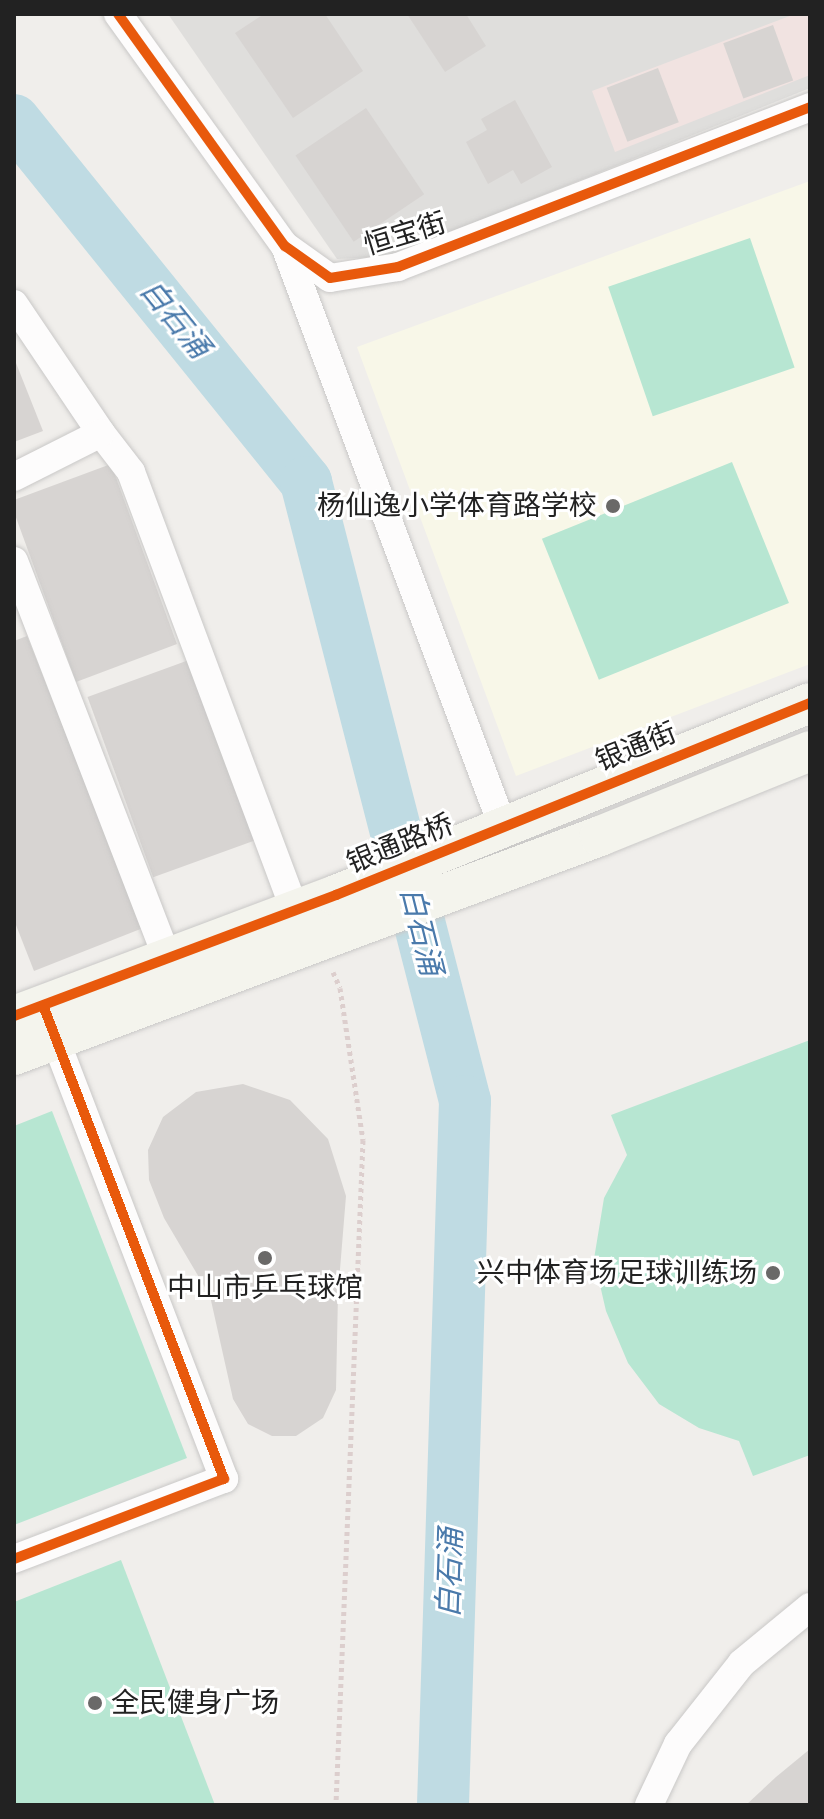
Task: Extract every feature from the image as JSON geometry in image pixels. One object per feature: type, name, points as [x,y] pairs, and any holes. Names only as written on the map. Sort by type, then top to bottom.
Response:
[{"type":"street","name":"恒宝街","points":[[118,14],[285,246],[330,278],[398,267],[810,107]]},
{"type":"street","points":[[285,246],[492,832]]},
{"type":"street","points":[[14,304],[131,472],[294,909]]},
{"type":"street","points":[[14,477],[101,433]]},
{"type":"street","points":[[14,561],[22,616],[167,958]]},
{"type":"street","name":"银通街","points":[[492,832],[810,703]]},
{"type":"street","points":[[37,1020],[335,922],[496,875],[810,751]]},
{"type":"street","name":"银通路桥","points":[[335,922],[492,832]]},
{"type":"street","points":[[14,1055],[37,1020],[167,958],[294,909],[335,922]]},
{"type":"street","points":[[14,1559],[224,1479],[37,1020]]},
{"type":"street","points":[[649,1805],[678,1744],[742,1663],[810,1607]]},
{"type":"path","points":[[335,922],[340,988],[363,1140],[336,1805]]},
{"type":"shaded area","points":[[168,14],[810,14],[810,88],[391,256],[337,259]]},
{"type":"shaded area","points":[[795,14],[810,14],[810,75],[615,152],[592,91]]},
{"type":"shaded area","name":"杨仙逸小学体育路学校","points":[[810,181],[810,664],[516,776],[357,347]]},
{"type":"green space","points":[[750,238],[795,368],[653,416],[608,287]]},
{"type":"green space","points":[[732,462],[789,603],[599,680],[542,539]]},
{"type":"green space","points":[[810,1040],[810,1455],[753,1476],[739,1441],[699,1428],[659,1404],[628,1363],[606,1311],[594,1259],[604,1198],[627,1155],[611,1115]]},
{"type":"green space","points":[[52,1111],[187,1458],[14,1525],[14,1126]]},
{"type":"green space","name":"全民健身广场","points":[[121,1560],[215,1805],[14,1805],[14,1602]]},
{"type":"building","points":[[264,14],[325,14],[363,71],[293,118],[235,33]]},
{"type":"building","points":[[407,14],[466,14],[486,46],[445,72]]},
{"type":"building","points":[[773,25],[793,80],[743,99],[723,43]]},
{"type":"building","points":[[658,68],[679,122],[627,142],[607,88]]},
{"type":"building","points":[[515,100],[552,167],[521,184],[513,170],[488,184],[466,142],[487,130],[481,119]]},
{"type":"building","points":[[366,108],[424,194],[354,242],[296,156]]},
{"type":"building","points":[[14,358],[43,431],[14,442]]},
{"type":"building","points":[[111,464],[177,644],[76,682],[14,512],[14,500]]},
{"type":"building","points":[[27,636],[143,928],[34,971],[14,920],[14,641]]},
{"type":"building","points":[[189,660],[255,840],[153,877],[88,697]]},
{"type":"building","name":"中山市乒乓球馆","points":[[243,1084],[290,1100],[328,1139],[346,1196],[338,1294],[336,1390],[323,1418],[296,1436],[272,1436],[248,1424],[233,1399],[210,1296],[164,1218],[149,1180],[148,1150],[163,1117],[196,1092]]},
{"type":"building","points":[[810,1749],[810,1805],[746,1805],[776,1777]]},
{"type":"waterway","name":"白石涌","points":[[14,120],[306,482],[465,1101],[443,1805]]},
{"type":"cycle path","points":[[118,14],[285,246],[330,278],[398,267],[810,107]]},
{"type":"cycle path","points":[[14,1016],[336,895],[810,703]]},
{"type":"cycle path","points":[[14,1559],[224,1479],[43,1005]]},
{"type":"place","name":"杨仙逸小学体育路学校","points":[[613,506]]},
{"type":"place","name":"中山市乒乓球馆","points":[[265,1258]]},
{"type":"place","name":"兴中体育场足球训练场","points":[[773,1273]]},
{"type":"place","name":"全民健身广场","points":[[95,1703]]}]
